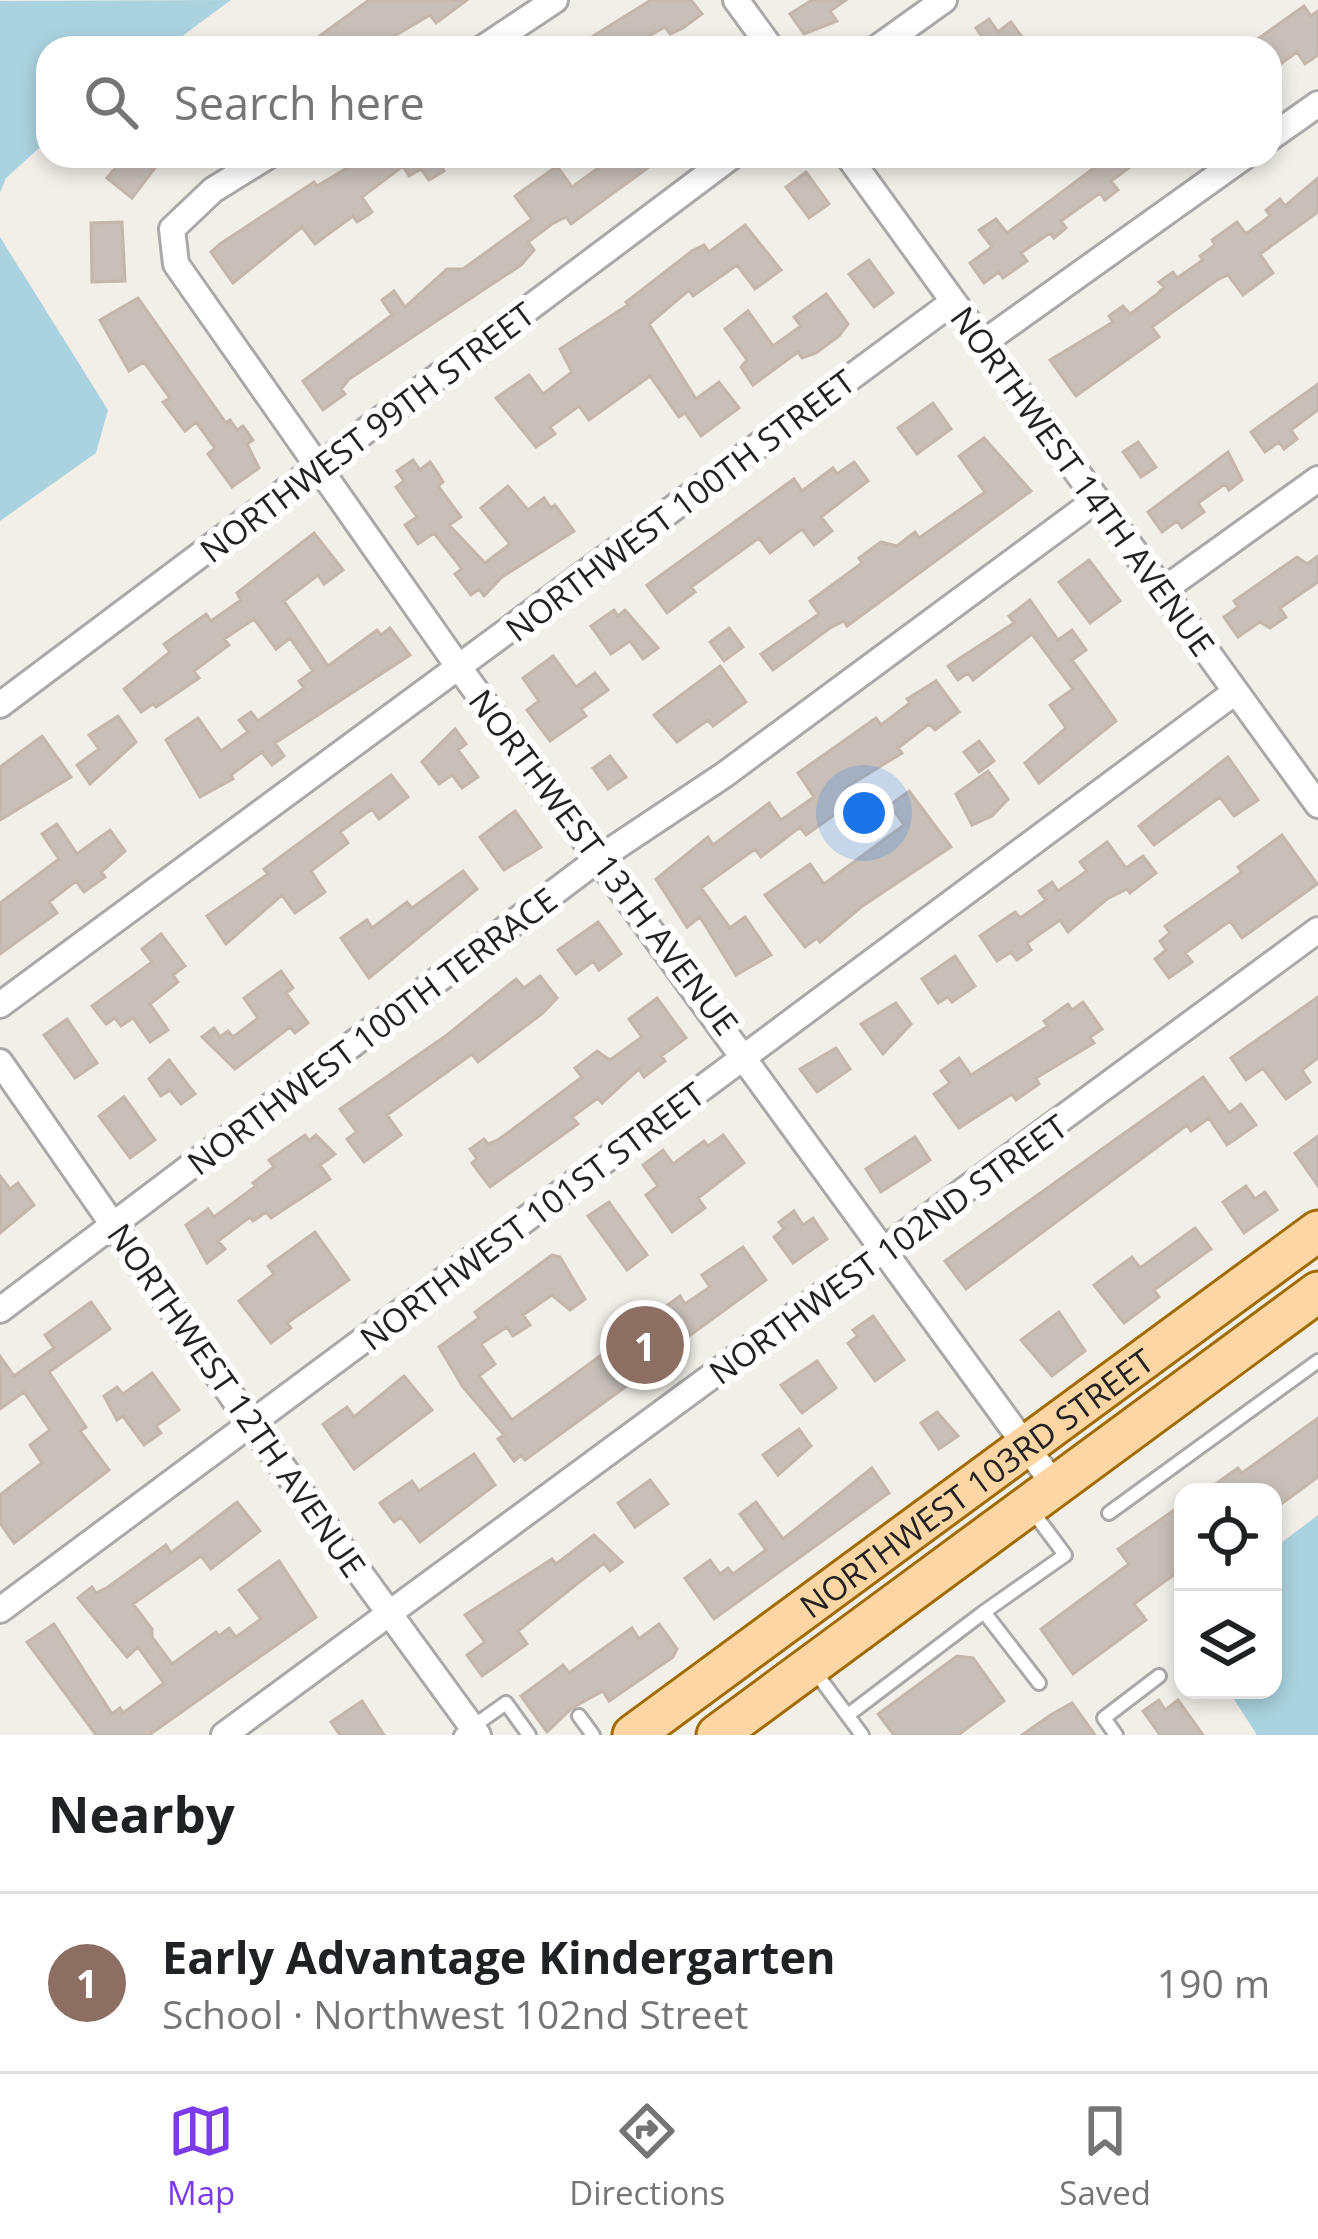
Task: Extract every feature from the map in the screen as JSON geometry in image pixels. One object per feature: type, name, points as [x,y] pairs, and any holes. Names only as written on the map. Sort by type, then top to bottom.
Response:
[{"type":"main road","name":"NORTHWEST 103RD STREET","points":[[633,1735],[1318,1232]]},
{"type":"main road","name":"NORTHWEST 103RD STREET","points":[[717,1735],[1318,1292]]},
{"type":"street","points":[[501,36],[555,0]]},
{"type":"street","points":[[736,0],[762,36]]},
{"type":"street","points":[[894,36],[944,0]]},
{"type":"street","points":[[1282,130],[1318,104]]},
{"type":"street","name":"NORTHWEST 13TH AVENUE","points":[[249,168],[213,190],[172,229],[176,264],[460,669],[747,1056],[1026,1447],[1042,1496]]},
{"type":"street","name":"NORTHWEST 99TH STREET","points":[[0,705],[716,168]]},
{"type":"street","name":"NORTHWEST 14TH AVENUE","points":[[857,168],[1318,806]]},
{"type":"street","points":[[983,343],[1228,168]]},
{"type":"street","name":"NORTHWEST 100TH STREET","points":[[0,1005],[953,302]]},
{"type":"street","points":[[1162,591],[1318,479]]},
{"type":"street","name":"NORTHWEST 100TH TERRACE","points":[[0,1310],[601,857],[724,776],[1096,500]]},
{"type":"street","name":"NORTHWEST 101ST STREET","points":[[0,1610],[1235,692]]},
{"type":"street","name":"NORTHWEST 102ND STREET","points":[[224,1735],[888,1251],[1318,930]]},
{"type":"street","name":"NORTHWEST 12TH AVENUE","points":[[0,1062],[470,1732]]},
{"type":"lane","points":[[1109,1513],[1318,1360]]},
{"type":"lane","points":[[848,1715],[1065,1555],[1042,1496]]},
{"type":"lane","points":[[984,1612],[1039,1683]]},
{"type":"lane","points":[[811,1666],[862,1735]]},
{"type":"lane","points":[[1116,1735],[1104,1718],[1159,1676]]},
{"type":"lane","points":[[470,1732],[506,1702],[529,1735]]},
{"type":"lane","points":[[579,1716],[593,1735]]},
{"type":"water","points":[[231,0],[182,36],[36,36],[36,151],[6,178],[0,193],[0,1]]},
{"type":"water","points":[[0,237],[108,410],[96,453],[0,521]]},
{"type":"water","points":[[1318,1515],[1318,1735],[1257,1735],[1234,1699],[1282,1699],[1282,1542]]},
{"type":"building","points":[[369,0],[467,0],[436,23],[430,15],[394,36],[320,36]]},
{"type":"building","points":[[651,0],[691,0],[702,14],[670,34],[665,27],[649,36],[593,36]]},
{"type":"building","points":[[812,0],[846,0],[830,11],[837,21],[804,34],[790,14]]},
{"type":"building","points":[[1304,6],[1311,16],[1318,11],[1318,55],[1305,64],[1297,52],[1282,63],[1282,36],[1262,36]]},
{"type":"building","points":[[989,19],[998,32],[1011,22],[1021,36],[982,36],[976,28]]},
{"type":"building","points":[[115,168],[155,168],[132,198],[107,178]]},
{"type":"building","points":[[347,168],[400,168],[362,197],[372,212],[365,217],[357,222],[353,216],[315,244],[302,227],[233,283],[211,252],[314,182],[317,186]]},
{"type":"building","points":[[404,168],[442,168],[444,171],[429,180],[421,169],[409,176]]},
{"type":"building","points":[[554,168],[572,187],[598,168],[648,168],[571,224],[566,217],[552,224],[528,242],[534,250],[521,265],[349,379],[341,389],[345,394],[323,410],[303,381],[392,315],[382,300],[394,291],[405,307],[447,269],[463,269],[532,219],[515,196]]},
{"type":"building","points":[[1094,168],[1129,168],[1111,181],[1118,190],[1105,200],[1100,193],[1061,221],[1066,228],[1054,238],[1050,233],[1021,253],[1027,261],[1003,278],[999,272],[984,283],[970,263],[992,247],[979,230],[996,219],[1007,233]]},
{"type":"building","points":[[806,172],[829,204],[809,218],[786,187]]},
{"type":"building","points":[[1318,178],[1318,212],[1260,254],[1273,273],[1243,295],[1228,275],[1217,280],[1152,327],[1159,337],[1076,396],[1050,360],[1113,322],[1109,316],[1123,306],[1130,314],[1156,295],[1164,287],[1159,282],[1173,272],[1177,278],[1203,260],[1200,256],[1215,245],[1212,240],[1237,222],[1246,234],[1270,216],[1266,210],[1280,199],[1285,206]]},
{"type":"building","points":[[122,222],[125,281],[92,282],[91,223]]},
{"type":"building","points":[[745,225],[781,270],[755,289],[737,265],[693,296],[689,290],[649,324],[696,399],[719,382],[739,408],[701,436],[685,413],[679,417],[650,376],[589,420],[579,406],[550,427],[555,434],[536,447],[496,398],[529,375],[543,394],[572,372],[560,349],[628,305],[692,251],[704,245],[709,252]]},
{"type":"building","points":[[869,260],[893,293],[874,307],[849,274]]},
{"type":"building","points":[[826,294],[848,324],[839,336],[816,353],[802,358],[798,352],[753,385],[741,367],[747,360],[725,329],[748,311],[773,346],[801,326],[794,317]]},
{"type":"building","points":[[138,298],[226,423],[230,420],[237,430],[243,426],[253,440],[247,444],[259,468],[232,487],[208,454],[215,448],[196,422],[185,431],[163,402],[170,398],[144,362],[129,371],[100,320]]},
{"type":"building","points":[[1318,384],[1318,410],[1291,430],[1297,439],[1284,449],[1279,442],[1265,452],[1251,432]]},
{"type":"building","points":[[933,403],[951,429],[917,454],[898,428]]},
{"type":"building","points":[[984,438],[1031,491],[847,626],[844,621],[830,628],[773,670],[761,654],[819,614],[810,601],[862,563],[859,558],[881,542],[897,546],[915,532],[919,538],[985,492],[959,456]]},
{"type":"building","points":[[1138,442],[1156,467],[1141,477],[1123,452]]},
{"type":"building","points":[[1228,452],[1242,480],[1229,490],[1225,484],[1198,503],[1204,512],[1182,528],[1177,521],[1162,532],[1148,512]]},
{"type":"building","points":[[413,460],[420,470],[430,462],[437,472],[443,482],[438,486],[461,517],[449,525],[485,563],[510,544],[481,508],[508,486],[528,510],[544,498],[551,508],[555,505],[574,531],[502,577],[484,596],[479,589],[471,595],[455,574],[462,569],[434,533],[418,544],[405,525],[417,517],[396,487],[404,481],[397,471]]},
{"type":"building","points":[[854,462],[868,481],[821,517],[832,531],[814,545],[802,529],[770,553],[759,538],[691,587],[695,592],[667,613],[647,585],[794,479],[802,491],[833,468],[837,474]]},
{"type":"building","points":[[314,533],[343,570],[324,584],[318,575],[284,601],[328,666],[377,630],[381,635],[390,628],[410,655],[275,743],[284,756],[272,765],[262,752],[231,775],[233,779],[200,797],[166,740],[198,718],[221,751],[248,732],[239,720],[251,712],[258,721],[304,688],[299,681],[313,671],[290,638],[276,649],[254,619],[224,639],[229,645],[194,671],[199,678],[156,707],[153,704],[141,712],[124,689],[170,652],[164,644],[206,614],[211,621],[241,600],[237,593]]},
{"type":"building","points":[[1318,556],[1318,582],[1280,608],[1286,617],[1270,628],[1260,622],[1238,637],[1224,617],[1238,607],[1234,601],[1297,557],[1307,564]]},
{"type":"building","points":[[1089,560],[1120,601],[1090,623],[1059,582]]},
{"type":"building","points":[[1030,600],[1058,640],[1072,630],[1086,650],[1072,660],[1116,721],[1039,783],[1025,763],[1066,728],[1050,705],[1073,689],[1032,634],[973,680],[968,673],[958,680],[948,666],[1014,623],[1009,616]]},
{"type":"building","points":[[614,610],[618,616],[625,610],[658,648],[643,659],[630,641],[611,654],[591,626]]},
{"type":"building","points":[[729,628],[743,647],[724,661],[710,642]]},
{"type":"building","points":[[553,656],[576,687],[595,673],[608,690],[581,709],[586,716],[550,741],[527,710],[539,701],[523,678]]},
{"type":"building","points":[[720,666],[746,702],[713,726],[708,720],[677,742],[654,715]]},
{"type":"building","points":[[936,681],[959,712],[935,730],[929,724],[898,748],[902,753],[845,788],[855,800],[806,835],[800,827],[761,857],[755,849],[701,888],[730,928],[745,917],[771,955],[736,975],[700,917],[687,927],[656,879],[708,837],[713,845],[769,803],[781,820],[814,797],[798,773],[876,718],[881,725],[910,703],[907,699]]},
{"type":"building","points":[[118,716],[136,742],[90,784],[77,765],[99,749],[89,735]]},
{"type":"building","points":[[455,729],[466,744],[458,750],[478,777],[462,788],[452,775],[439,784],[422,762]]},
{"type":"building","points":[[42,736],[71,777],[0,820],[0,767]]},
{"type":"building","points":[[979,741],[994,761],[979,772],[964,752]]},
{"type":"building","points":[[610,756],[626,777],[608,789],[593,768]]},
{"type":"building","points":[[1228,757],[1258,800],[1234,816],[1220,797],[1154,845],[1139,826]]},
{"type":"building","points":[[988,771],[1008,799],[992,816],[972,825],[956,794]]},
{"type":"building","points":[[391,775],[408,797],[379,819],[372,809],[340,832],[348,843],[311,871],[325,892],[295,913],[282,895],[226,944],[207,916],[268,874],[264,869]]},
{"type":"building","points":[[909,791],[951,847],[861,907],[820,942],[817,938],[805,947],[765,895],[810,864],[824,884],[904,825],[890,805]]},
{"type":"building","points":[[515,811],[541,847],[504,870],[480,837]]},
{"type":"building","points":[[57,824],[77,854],[110,830],[125,851],[101,872],[105,877],[84,892],[76,881],[49,902],[57,913],[0,954],[0,903],[59,859],[42,834]]},
{"type":"building","points":[[1282,835],[1317,884],[1242,938],[1230,921],[1185,953],[1192,962],[1169,978],[1155,959],[1166,950],[1160,941],[1170,933],[1165,926],[1242,872],[1238,867]]},
{"type":"building","points":[[1107,842],[1126,868],[1143,856],[1156,873],[1130,893],[1127,889],[1107,899],[1068,932],[1060,920],[1027,943],[1031,950],[1017,960],[1011,952],[997,961],[980,936],[1015,912],[1020,918],[1046,900],[1039,891],[1052,882],[1058,891],[1087,871],[1080,862]]},
{"type":"building","points":[[463,871],[477,889],[369,978],[341,938],[367,920],[372,928],[407,902],[412,908]]},
{"type":"building","points":[[598,922],[621,954],[599,970],[593,961],[576,974],[558,950]]},
{"type":"building","points":[[161,934],[185,966],[173,975],[178,982],[150,1004],[168,1030],[150,1042],[133,1018],[121,1026],[115,1018],[106,1024],[92,1006],[152,962],[142,949]]},
{"type":"building","points":[[955,956],[975,986],[952,1002],[948,997],[938,1003],[922,979]]},
{"type":"building","points":[[281,971],[293,988],[286,993],[308,1023],[295,1033],[290,1027],[235,1069],[202,1037],[214,1028],[220,1037],[228,1031],[233,1037],[258,1018],[244,998]]},
{"type":"building","points":[[540,976],[557,998],[543,1013],[478,1062],[472,1054],[387,1115],[401,1135],[364,1162],[347,1139],[357,1132],[340,1109],[447,1035],[516,979],[524,988]]},
{"type":"building","points":[[1318,997],[1318,1058],[1302,1070],[1310,1082],[1286,1099],[1263,1068],[1246,1080],[1231,1058]]},
{"type":"building","points":[[657,998],[686,1038],[661,1056],[665,1061],[644,1077],[639,1069],[602,1103],[598,1098],[572,1117],[578,1124],[490,1187],[472,1163],[477,1159],[470,1149],[484,1139],[488,1144],[498,1140],[582,1077],[575,1068],[597,1051],[610,1060],[642,1037],[629,1019]]},
{"type":"building","points":[[1083,1002],[1102,1029],[1090,1037],[1094,1043],[1036,1078],[1039,1084],[1016,1100],[1012,1094],[959,1128],[934,1094],[950,1083],[941,1071],[959,1058],[971,1075],[1048,1026],[1044,1021],[1068,1004],[1072,1010]]},
{"type":"building","points":[[896,1003],[911,1024],[883,1054],[861,1024]]},
{"type":"building","points":[[67,1019],[97,1063],[75,1078],[44,1035]]},
{"type":"building","points":[[836,1048],[850,1069],[817,1092],[800,1069]]},
{"type":"building","points":[[169,1060],[195,1094],[181,1104],[170,1090],[161,1096],[149,1079]]},
{"type":"building","points":[[1203,1077],[1229,1113],[1241,1104],[1256,1125],[1227,1145],[1209,1118],[1191,1131],[1187,1125],[966,1289],[945,1261]]},
{"type":"building","points":[[124,1097],[155,1140],[130,1158],[99,1116]]},
{"type":"building","points":[[305,1135],[309,1141],[316,1135],[335,1154],[320,1165],[330,1179],[271,1218],[266,1212],[253,1221],[250,1217],[218,1241],[225,1249],[207,1263],[186,1225],[208,1209],[214,1217],[256,1186],[253,1183],[274,1167],[269,1160]]},
{"type":"building","points":[[723,1135],[744,1163],[698,1198],[705,1208],[672,1232],[646,1195],[658,1186],[643,1165],[663,1150],[673,1164],[704,1141],[708,1146]]},
{"type":"building","points":[[1318,1136],[1318,1186],[1295,1153]]},
{"type":"building","points":[[915,1137],[930,1160],[881,1192],[866,1169]]},
{"type":"building","points":[[0,1176],[10,1189],[18,1183],[34,1205],[0,1233]]},
{"type":"building","points":[[1246,1186],[1255,1199],[1265,1192],[1277,1210],[1244,1233],[1223,1202]]},
{"type":"building","points":[[609,1202],[647,1255],[627,1270],[588,1216]]},
{"type":"building","points":[[794,1211],[803,1225],[813,1218],[827,1239],[793,1263],[774,1237],[784,1229],[779,1222]]},
{"type":"building","points":[[1195,1228],[1211,1249],[1154,1290],[1159,1297],[1124,1323],[1094,1285],[1132,1257],[1140,1268]]},
{"type":"building","points":[[315,1232],[349,1280],[287,1323],[291,1328],[271,1343],[239,1301],[274,1274],[268,1266]]},
{"type":"building","points":[[743,1247],[766,1280],[670,1350],[655,1328],[668,1318],[662,1309],[680,1296],[685,1304],[710,1287],[702,1275]]},
{"type":"building","points":[[552,1255],[560,1257],[585,1299],[570,1310],[552,1295],[523,1315],[530,1325],[513,1336],[507,1327],[481,1344],[495,1364],[479,1376],[512,1420],[622,1340],[646,1372],[525,1460],[521,1455],[514,1461],[498,1439],[504,1435],[463,1387],[439,1347],[479,1318],[475,1312]]},
{"type":"building","points":[[91,1302],[110,1329],[49,1372],[86,1427],[80,1431],[109,1470],[14,1543],[0,1523],[0,1495],[42,1463],[30,1445],[50,1430],[24,1392],[0,1409],[0,1356],[14,1376],[54,1348],[45,1335]]},
{"type":"building","points":[[1059,1312],[1085,1351],[1052,1376],[1021,1340]]},
{"type":"building","points":[[873,1316],[904,1360],[875,1381],[848,1343],[858,1336],[853,1330]]},
{"type":"building","points":[[817,1361],[836,1388],[802,1413],[781,1385]]},
{"type":"building","points":[[152,1373],[179,1410],[156,1426],[161,1433],[144,1445],[123,1416],[117,1420],[104,1396],[117,1387],[123,1394]]},
{"type":"building","points":[[404,1376],[432,1410],[354,1469],[323,1424],[347,1407],[354,1417]]},
{"type":"building","points":[[937,1412],[958,1436],[939,1449],[921,1423]]},
{"type":"building","points":[[1318,1418],[1318,1477],[1282,1503],[1282,1483],[1217,1483],[1238,1468],[1242,1473]]},
{"type":"building","points":[[799,1429],[811,1446],[778,1475],[763,1455]]},
{"type":"building","points":[[474,1454],[495,1485],[420,1542],[401,1517],[394,1522],[380,1503],[412,1481],[419,1491]]},
{"type":"building","points":[[872,1468],[889,1493],[714,1619],[685,1578],[710,1560],[720,1574],[728,1568],[733,1574],[766,1550],[740,1514],[756,1502],[783,1539]]},
{"type":"building","points":[[650,1480],[668,1504],[635,1527],[618,1503]]},
{"type":"building","points":[[237,1502],[260,1531],[211,1569],[201,1556],[133,1604],[152,1629],[152,1637],[172,1664],[216,1632],[219,1636],[229,1628],[236,1637],[261,1619],[239,1590],[279,1561],[316,1617],[149,1735],[96,1735],[27,1642],[54,1624],[112,1714],[120,1708],[123,1713],[164,1683],[138,1647],[127,1657],[78,1598],[92,1587],[96,1593],[108,1587],[166,1545],[171,1553]]},
{"type":"building","points":[[1174,1510],[1174,1575],[1134,1604],[1146,1620],[1073,1674],[1041,1629],[1129,1564],[1118,1549]]},
{"type":"building","points":[[594,1535],[622,1562],[610,1571],[604,1563],[518,1631],[527,1644],[482,1676],[467,1655],[485,1642],[465,1615],[552,1559],[556,1564]]},
{"type":"building","points":[[659,1624],[677,1649],[673,1657],[609,1701],[603,1691],[572,1708],[547,1732],[521,1696],[563,1665],[569,1673],[632,1628],[639,1639]]},
{"type":"building","points":[[957,1656],[973,1658],[1004,1701],[958,1735],[894,1735],[878,1714]]},
{"type":"building","points":[[1159,1700],[1165,1710],[1178,1700],[1203,1735],[1160,1735],[1143,1711]]},
{"type":"building","points":[[362,1701],[384,1735],[340,1735],[331,1722]]},
{"type":"building","points":[[1072,1703],[1095,1735],[1022,1735],[1052,1714]]},
{"type":"place","name":"Early Advantage Kindergarten","points":[[645,1345]]}]
